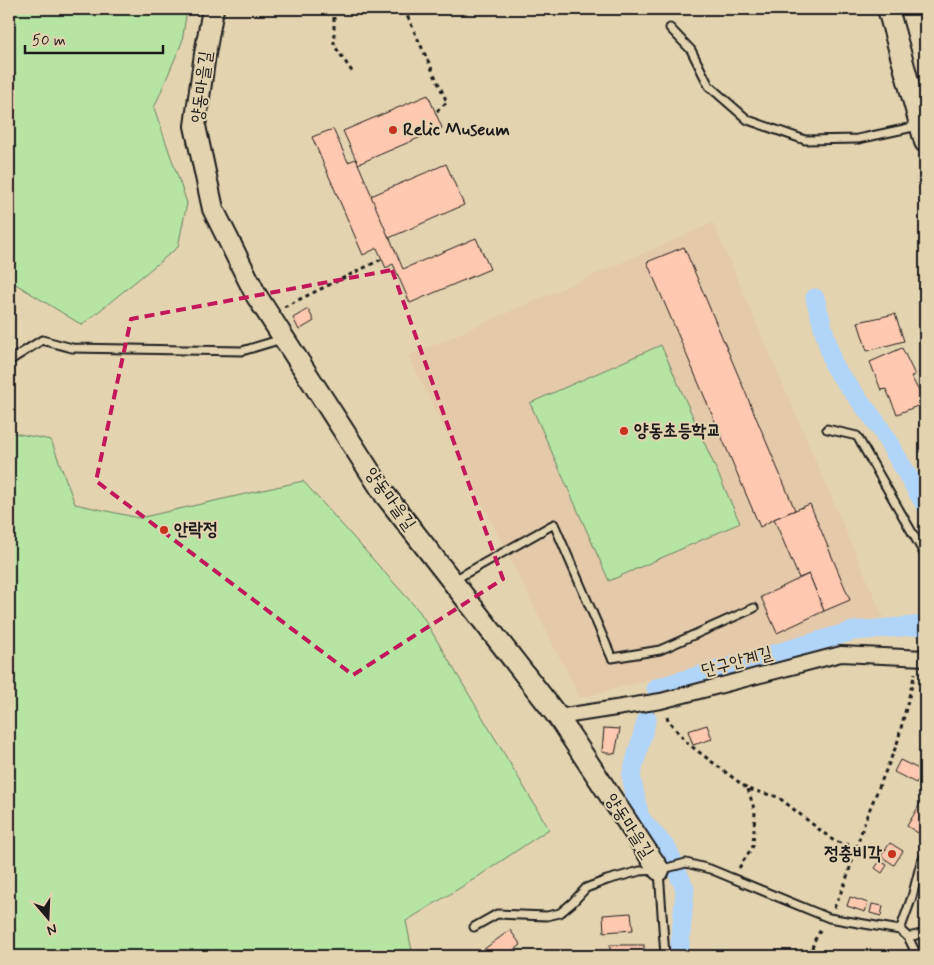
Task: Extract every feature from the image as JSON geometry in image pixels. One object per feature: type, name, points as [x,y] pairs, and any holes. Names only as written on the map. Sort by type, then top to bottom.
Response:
[{"type":"street","name":"양동마을길","points":[[214,9],[205,54],[195,126],[213,209],[256,295],[385,495],[558,717],[660,870]]},
{"type":"street","points":[[888,9],[923,134]]},
{"type":"street","name":"단구안계길","points":[[558,717],[661,701],[841,654],[922,658]]},
{"type":"lane","points":[[670,28],[691,50],[709,86],[748,120],[805,140],[858,139],[923,134]]},
{"type":"lane","points":[[9,361],[42,340],[72,348],[242,351],[284,339]]},
{"type":"lane","points":[[827,429],[857,436],[925,555]]},
{"type":"lane","points":[[452,582],[554,524],[612,658],[660,650],[754,608]]},
{"type":"lane","points":[[900,930],[912,897],[921,862],[925,856]]},
{"type":"lane","points":[[474,927],[497,914],[547,916],[560,913],[586,888],[640,871],[660,870],[686,864],[710,869],[829,918],[900,930],[908,936],[916,956]]},
{"type":"lane","name":"양동마을길","points":[[660,870],[665,956]]},
{"type":"lane","points":[[908,936],[925,933]]},
{"type":"path","points":[[334,9],[334,45],[353,73]]},
{"type":"path","points":[[404,9],[447,102],[436,113]]},
{"type":"path","points":[[279,309],[382,259]]},
{"type":"path","points":[[810,956],[814,941],[829,918],[846,883],[866,818],[897,744],[922,658]]},
{"type":"path","points":[[661,701],[668,720],[687,743],[748,789],[778,796],[834,842],[857,847]]},
{"type":"path","points":[[733,878],[754,846],[755,812],[748,789]]},
{"type":"highlighted area","points":[[392,270],[503,579],[353,675],[96,481],[131,319]]},
{"type":"shaded area","name":"양동초등학교","points":[[713,223],[883,617],[580,698],[408,356]]},
{"type":"green space","points":[[9,9],[187,9],[182,42],[154,108],[187,203],[178,247],[82,325],[9,280]]},
{"type":"green space","points":[[661,345],[740,523],[609,581],[530,403]]},
{"type":"green space","points":[[9,432],[51,440],[75,504],[139,518],[303,481],[420,612],[549,829],[476,878],[406,921],[413,956],[9,956]]},
{"type":"building","name":"Relic Museum","points":[[428,95],[442,128],[358,164],[343,131]]},
{"type":"building","points":[[333,129],[348,162],[356,159],[403,269],[476,238],[490,269],[410,303],[393,264],[386,268],[377,248],[363,255],[312,137]]},
{"type":"building","points":[[446,164],[464,205],[389,238],[371,196]]},
{"type":"building","points":[[684,247],[795,510],[760,527],[647,262]]},
{"type":"building","points":[[308,309],[314,321],[299,330],[293,318]]},
{"type":"building","points":[[895,314],[904,341],[867,351],[858,322]]},
{"type":"building","points":[[902,348],[915,375],[911,376],[925,403],[897,414],[886,389],[881,390],[870,362]]},
{"type":"building","points":[[810,504],[850,600],[824,611],[809,574],[799,578],[774,519]]},
{"type":"building","points":[[809,574],[824,611],[777,633],[761,597]]},
{"type":"building","points":[[707,725],[712,739],[693,745],[688,731]]},
{"type":"building","points":[[604,728],[620,729],[615,754],[602,752]]},
{"type":"building","points":[[900,760],[923,771],[916,783],[894,772]]},
{"type":"building","points":[[920,804],[925,806],[925,820],[918,833],[907,826]]},
{"type":"building","name":"정충비각","points":[[890,843],[903,851],[894,865],[881,856]]},
{"type":"building","points":[[880,861],[887,865],[882,873],[875,868]]},
{"type":"building","points":[[850,897],[868,903],[865,912],[847,906]]},
{"type":"building","points":[[872,904],[883,906],[881,916],[870,913]]},
{"type":"building","points":[[631,913],[633,930],[604,932],[603,915]]},
{"type":"building","points":[[510,930],[521,945],[506,956],[476,955]]},
{"type":"building","points":[[610,945],[644,945],[644,956],[610,956]]},
{"type":"waterway","points":[[815,298],[834,367],[879,426],[925,505]]},
{"type":"waterway","points":[[656,688],[853,631],[925,625]]},
{"type":"waterway","points":[[647,718],[631,776],[640,818],[668,850],[685,889],[679,956]]},
{"type":"place","name":"Relic Museum","points":[[393,130]]},
{"type":"place","name":"양동초등학교","points":[[624,431]]},
{"type":"place","name":"안락정","points":[[164,530]]},
{"type":"place","name":"정충비각","points":[[892,854]]}]
